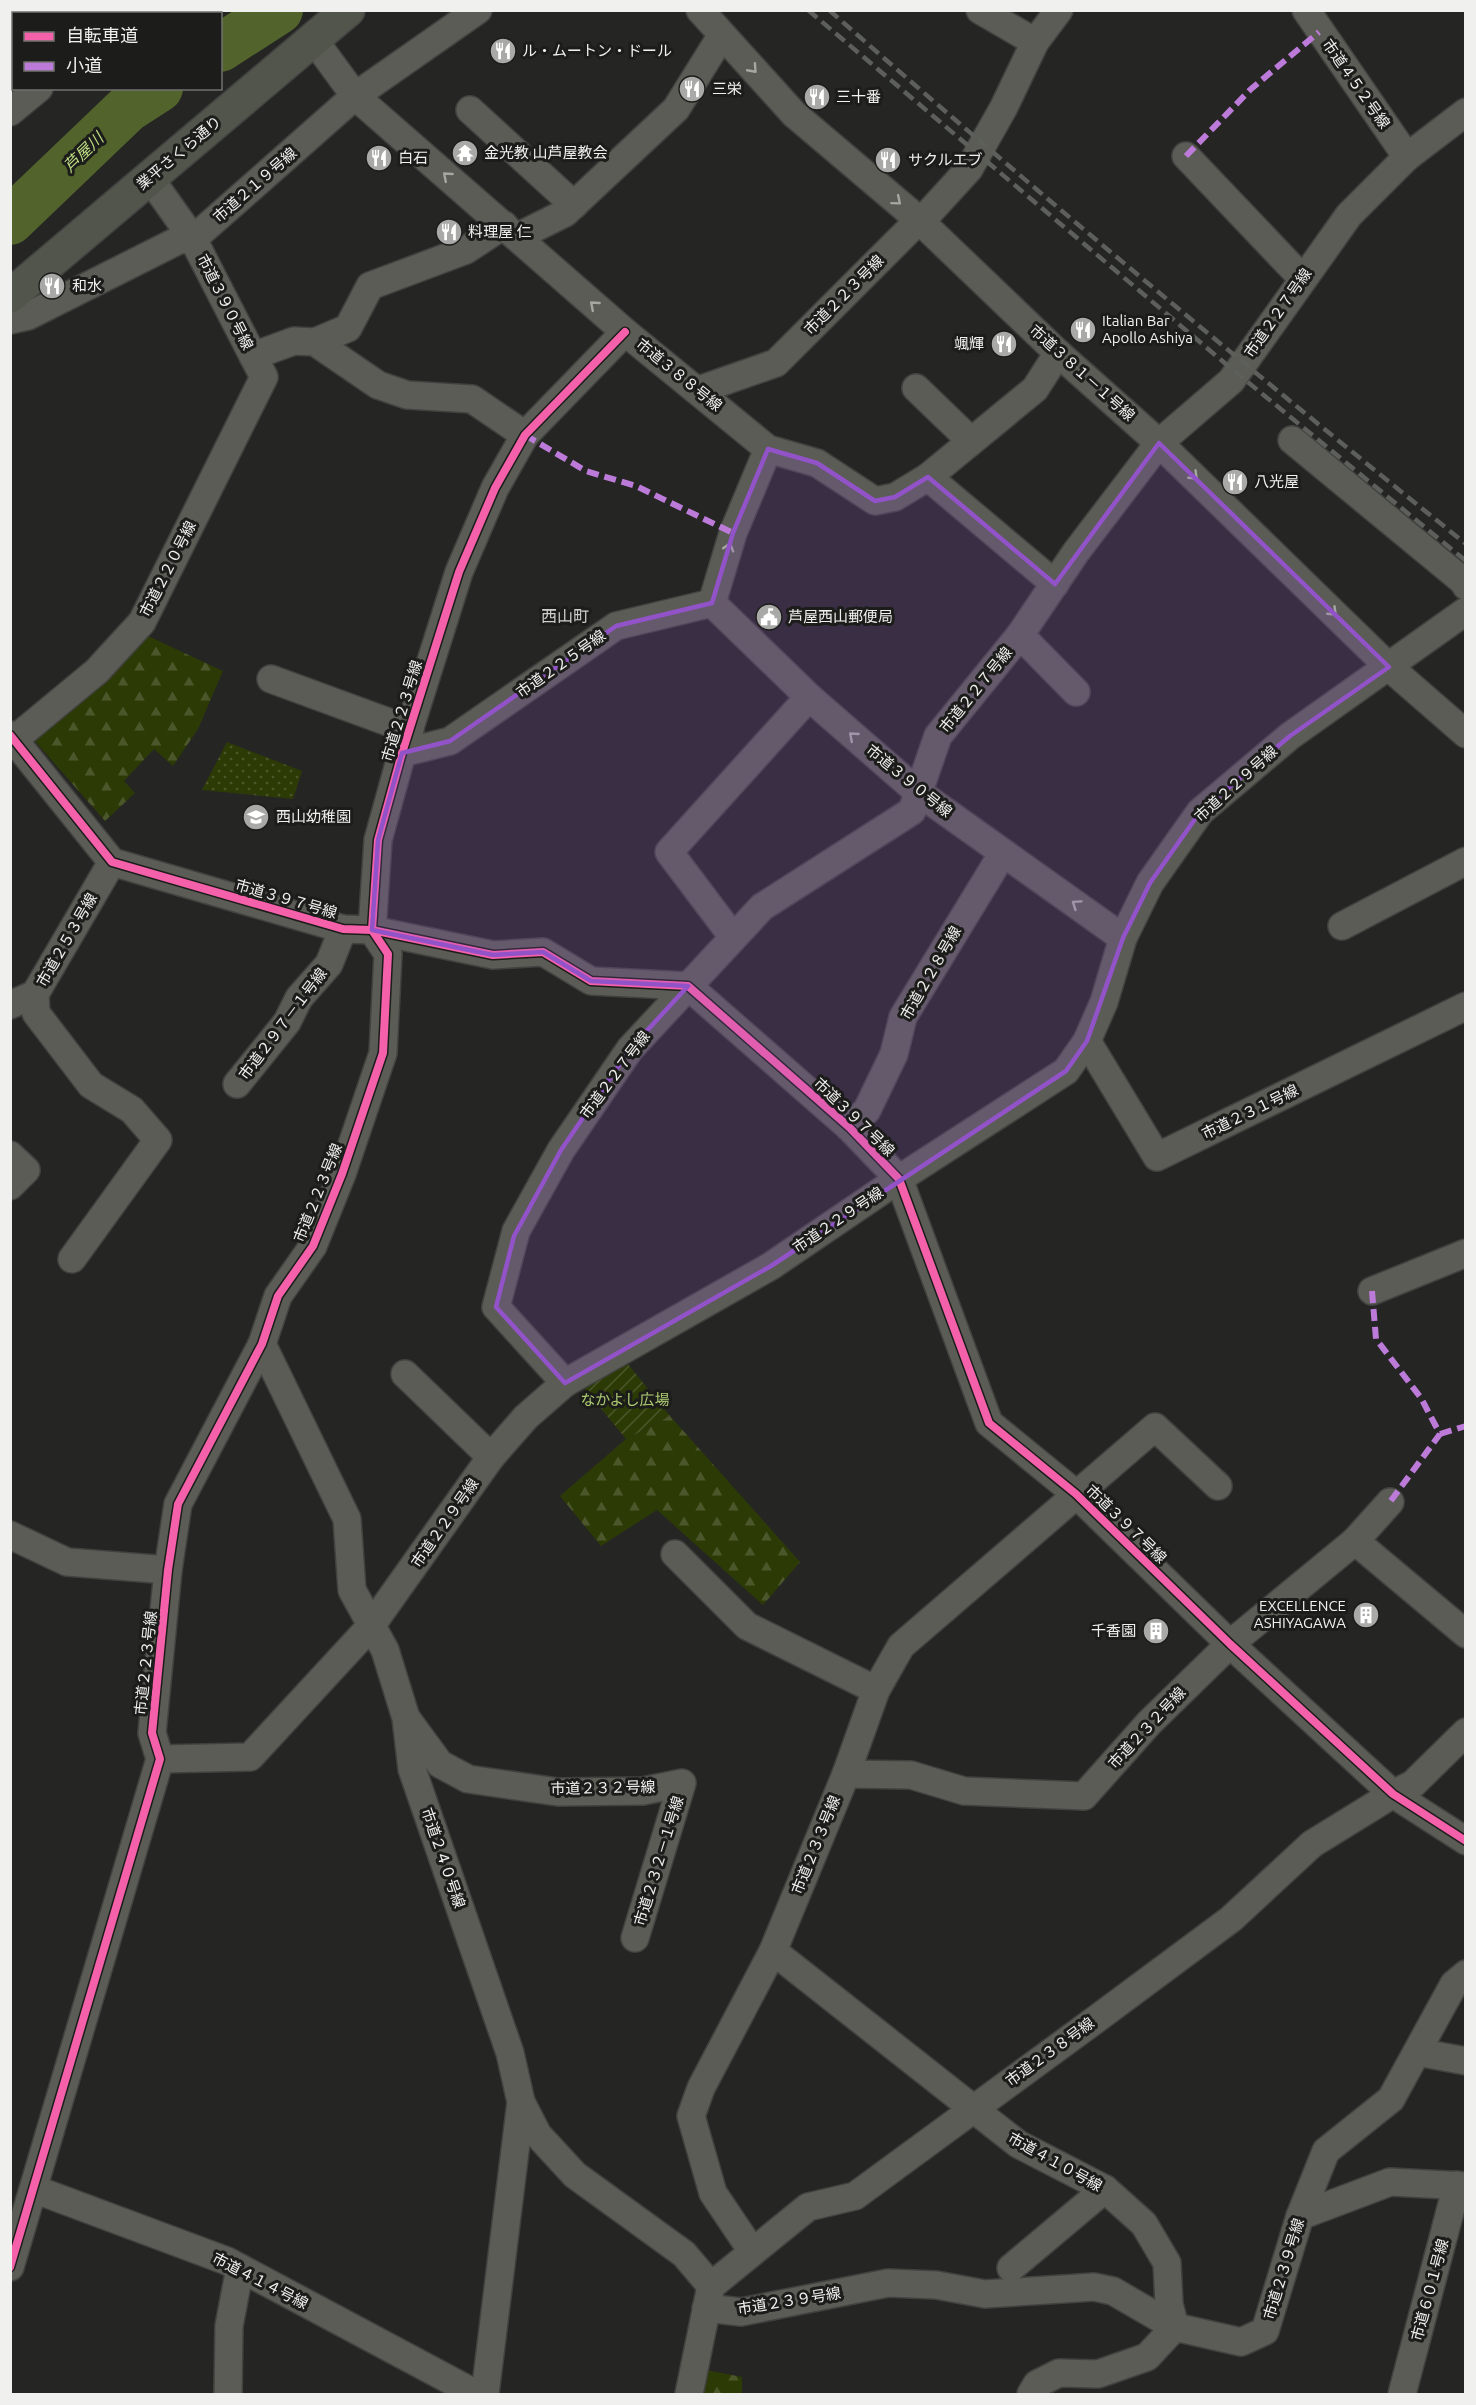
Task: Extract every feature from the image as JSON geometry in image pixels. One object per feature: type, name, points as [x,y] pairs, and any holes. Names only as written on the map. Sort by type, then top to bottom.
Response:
[{"type":"street","name":"業平さくら通り","points":[[10,296],[348,10]]},
{"type":"street","name":"市道２１９号線","points":[[10,320],[28,316],[179,240],[193,239],[355,96],[478,10]]},
{"type":"street","name":"市道３８１－１号線","points":[[700,10],[794,114],[919,220],[1058,353],[1159,443],[1389,667],[1466,734]]},
{"type":"street","points":[[981,10],[1035,42]]},
{"type":"street","name":"市道２２３号線","points":[[699,390],[776,363],[919,220],[927,215],[969,169],[1004,107],[1035,42],[1059,10]]},
{"type":"street","name":"市道４５２号線","points":[[1306,10],[1407,157]]},
{"type":"street","points":[[315,342],[348,328],[370,286],[511,231],[565,213],[676,109],[722,35]]},
{"type":"street","name":"市道３８８号線","points":[[314,40],[355,96],[625,332],[699,390],[768,449],[817,463],[875,501],[895,497],[928,477],[1035,389],[1058,353]]},
{"type":"street","points":[[10,112],[37,90]]},
{"type":"street","points":[[470,110],[574,205]]},
{"type":"street","name":"市道２２７号線","points":[[566,1383],[496,1307],[514,1236],[561,1150],[630,1049],[762,907],[912,811],[938,736],[1020,635],[1159,443],[1231,381],[1302,278],[1349,215],[1407,157],[1466,112]]},
{"type":"street","points":[[1186,156],[1302,278]]},
{"type":"street","name":"市道３９０号線","points":[[149,177],[193,239],[253,356],[294,340],[315,342]]},
{"type":"street","name":"市道２２３号線","points":[[160,1759],[152,1732],[168,1570],[178,1504],[262,1344],[278,1296],[313,1246],[342,1174],[383,1053],[388,954],[372,930],[378,840],[459,572],[495,488],[525,435],[625,332]]},
{"type":"street","points":[[315,342],[378,385],[407,395],[472,399],[525,435]]},
{"type":"street","name":"市道２２０号線","points":[[12,740],[98,670],[142,622],[264,377],[253,356]]},
{"type":"street","points":[[916,387],[970,441]]},
{"type":"street","points":[[1292,440],[1466,586]]},
{"type":"street","points":[[712,603],[733,533],[768,449]]},
{"type":"street","points":[[928,477],[1055,584]]},
{"type":"street","name":"市道３９０号線","points":[[712,603],[809,697],[918,792],[1123,938]]},
{"type":"street","name":"市道２２５号線","points":[[406,742],[450,741],[616,626],[712,603]]},
{"type":"street","name":"市道２２９号線","points":[[160,1759],[250,1757],[371,1626],[492,1457],[526,1417],[566,1383],[771,1266],[899,1179],[1066,1071],[1087,1041],[1104,1002],[1123,938],[1150,883],[1200,812],[1290,736],[1466,611]]},
{"type":"street","points":[[1020,635],[1076,692]]},
{"type":"street","points":[[271,679],[406,742]]},
{"type":"street","points":[[733,937],[669,852],[809,697]]},
{"type":"street","points":[[12,740],[112,862]]},
{"type":"street","name":"市道２２８号線","points":[[849,1127],[867,1110],[894,1054],[903,1017],[1003,853]]},
{"type":"street","points":[[1342,926],[1466,861]]},
{"type":"street","name":"市道３９７号線","points":[[112,862],[343,929],[372,930],[493,955],[543,952],[591,981],[688,986],[849,1127],[899,1179],[989,1423],[1076,1494],[1230,1644],[1393,1794],[1466,1841]]},
{"type":"street","name":"市道２５３号線","points":[[10,1005],[35,994],[112,862]]},
{"type":"street","name":"市道２９７－１号線","points":[[237,1084],[287,1022],[299,998],[329,964],[343,929]]},
{"type":"street","points":[[35,994],[36,1013],[91,1085],[129,1108],[158,1140],[72,1258]]},
{"type":"street","name":"市道２３１号線","points":[[1087,1041],[1157,1157],[1466,1006]]},
{"type":"street","points":[[10,1155],[26,1170],[10,1186]]},
{"type":"street","points":[[1372,1291],[1466,1253]]},
{"type":"street","name":"市道２４０号線","points":[[262,1344],[347,1519],[352,1590],[385,1650],[406,1718],[412,1769],[510,2053],[521,2102],[485,2394]]},
{"type":"street","points":[[405,1374],[492,1457]]},
{"type":"street","name":"市道２３３号線","points":[[752,2250],[713,2193],[691,2116],[701,2088],[773,1951],[846,1774],[876,1690],[901,1646],[1155,1427],[1218,1486]]},
{"type":"street","name":"市道２３２号線","points":[[846,1774],[911,1775],[964,1791],[1084,1796],[1149,1723],[1230,1644],[1355,1541],[1390,1502]]},
{"type":"street","points":[[10,1535],[67,1562],[168,1570]]},
{"type":"street","points":[[1355,1541],[1466,1634]]},
{"type":"street","points":[[675,1554],[747,1626],[876,1690]]},
{"type":"street","name":"市道２３２号線","points":[[406,1718],[440,1764],[468,1779],[558,1792],[643,1791],[682,1783]]},
{"type":"street","name":"市道２３８号線","points":[[708,2297],[752,2250],[808,2207],[855,2196],[1231,1919],[1312,1844],[1413,1784],[1466,1732]]},
{"type":"street","points":[[10,2267],[160,1759]]},
{"type":"street","name":"市道２３２－１号線","points":[[635,1938],[682,1783]]},
{"type":"street","name":"市道４１０号線","points":[[773,1951],[1018,2144],[1105,2189],[1144,2224],[1167,2264],[1169,2304],[1175,2327]]},
{"type":"street","name":"市道２３９号線","points":[[708,2297],[741,2312],[888,2283],[936,2285],[984,2294],[1094,2287],[1113,2291],[1175,2327],[1241,2342],[1265,2331],[1300,2216],[1326,2151],[1391,2099],[1454,1984],[1466,1974]]},
{"type":"street","points":[[1417,2052],[1466,2061]]},
{"type":"street","points":[[521,2102],[538,2135],[575,2175],[684,2254],[708,2297],[689,2394]]},
{"type":"street","points":[[1300,2216],[1390,2182],[1461,2186]]},
{"type":"street","name":"市道６０１号線","points":[[1402,2394],[1461,2186]]},
{"type":"street","name":"市道４１４号線","points":[[34,2189],[228,2261],[476,2394]]},
{"type":"street","points":[[1011,2268],[1105,2189]]},
{"type":"street","points":[[228,2394],[229,2326],[240,2268]]},
{"type":"street","points":[[1031,2394],[1037,2384],[1059,2373],[1098,2374],[1147,2357],[1175,2327]]},
{"type":"highlighted area","points":[[1159,443],[1389,667],[1290,736],[1200,812],[1150,883],[1123,938],[1087,1041],[1066,1071],[771,1266],[565,1383],[496,1307],[514,1236],[561,1150],[630,1049],[688,986],[591,981],[543,952],[493,955],[372,930],[378,840],[402,753],[450,741],[616,626],[712,603],[733,533],[768,449],[817,463],[875,501],[895,497],[928,477],[1055,584]]},
{"type":"green space","points":[[148,636],[223,671],[198,729],[173,766],[154,749],[124,781],[135,793],[105,821],[33,739]]},
{"type":"green space","points":[[227,742],[302,771],[293,799],[202,790]]},
{"type":"green space","name":"なかよし広場","points":[[627,1363],[670,1416],[626,1439],[584,1388]]},
{"type":"green space","points":[[670,1416],[800,1562],[763,1605],[657,1510],[601,1546],[560,1496],[626,1439]]},
{"type":"green space","points":[[706,2370],[742,2377],[742,2394],[702,2394]]},
{"type":"waterway","name":"芦屋川","points":[[222,47],[279,10]]},
{"type":"waterway","name":"芦屋川","points":[[10,221],[128,108],[156,90]]},
{"type":"railway","points":[[808,10],[1227,365],[1466,561]]},
{"type":"railway","points":[[829,10],[1144,280],[1466,544]]},
{"type":"marked path","points":[[1186,156],[1251,89],[1319,32]]},
{"type":"marked path","points":[[525,435],[586,471],[636,486],[733,533]]},
{"type":"marked path","points":[[1372,1291],[1376,1339],[1421,1398],[1440,1434],[1390,1502]]},
{"type":"marked path","points":[[1440,1434],[1466,1426]]},
{"type":"cycle path","points":[[10,2267],[160,1759],[152,1733],[168,1570],[178,1504],[262,1344],[278,1296],[313,1246],[342,1174],[383,1053],[388,954],[372,930],[378,840],[402,753],[459,572],[495,488],[525,435],[625,332]]},
{"type":"cycle path","points":[[10,735],[112,862],[343,929],[372,930],[493,955],[543,952],[591,981],[688,986],[849,1127],[899,1179],[989,1423],[1076,1494],[1230,1644],[1393,1794],[1466,1841]]},
{"type":"place","name":"ル・ムートン・ドール","points":[[503,51]]},
{"type":"place","name":"三栄","points":[[692,89]]},
{"type":"place","name":"三十番","points":[[817,97]]},
{"type":"place","name":"金光教 山芦屋教会","points":[[465,153]]},
{"type":"place","name":"白石","points":[[379,158]]},
{"type":"place","name":"サクルエブ","points":[[888,160]]},
{"type":"place","name":"料理屋 仁","points":[[449,232]]},
{"type":"place","name":"和水","points":[[52,286]]},
{"type":"place","name":"Italian Bar Apollo Ashiya","points":[[1083,330]]},
{"type":"place","name":"颯輝","points":[[1004,344]]},
{"type":"place","name":"八光屋","points":[[1235,482]]},
{"type":"place","name":"芦屋西山郵便局","points":[[769,617]]},
{"type":"place","name":"西山幼稚園","points":[[256,817]]},
{"type":"place","name":"EXCELLENCE ASHIYAGAWA","points":[[1366,1615]]},
{"type":"place","name":"千香園","points":[[1156,1631]]},
{"type":"district","name":"西山町","points":[[565,616]]}]
